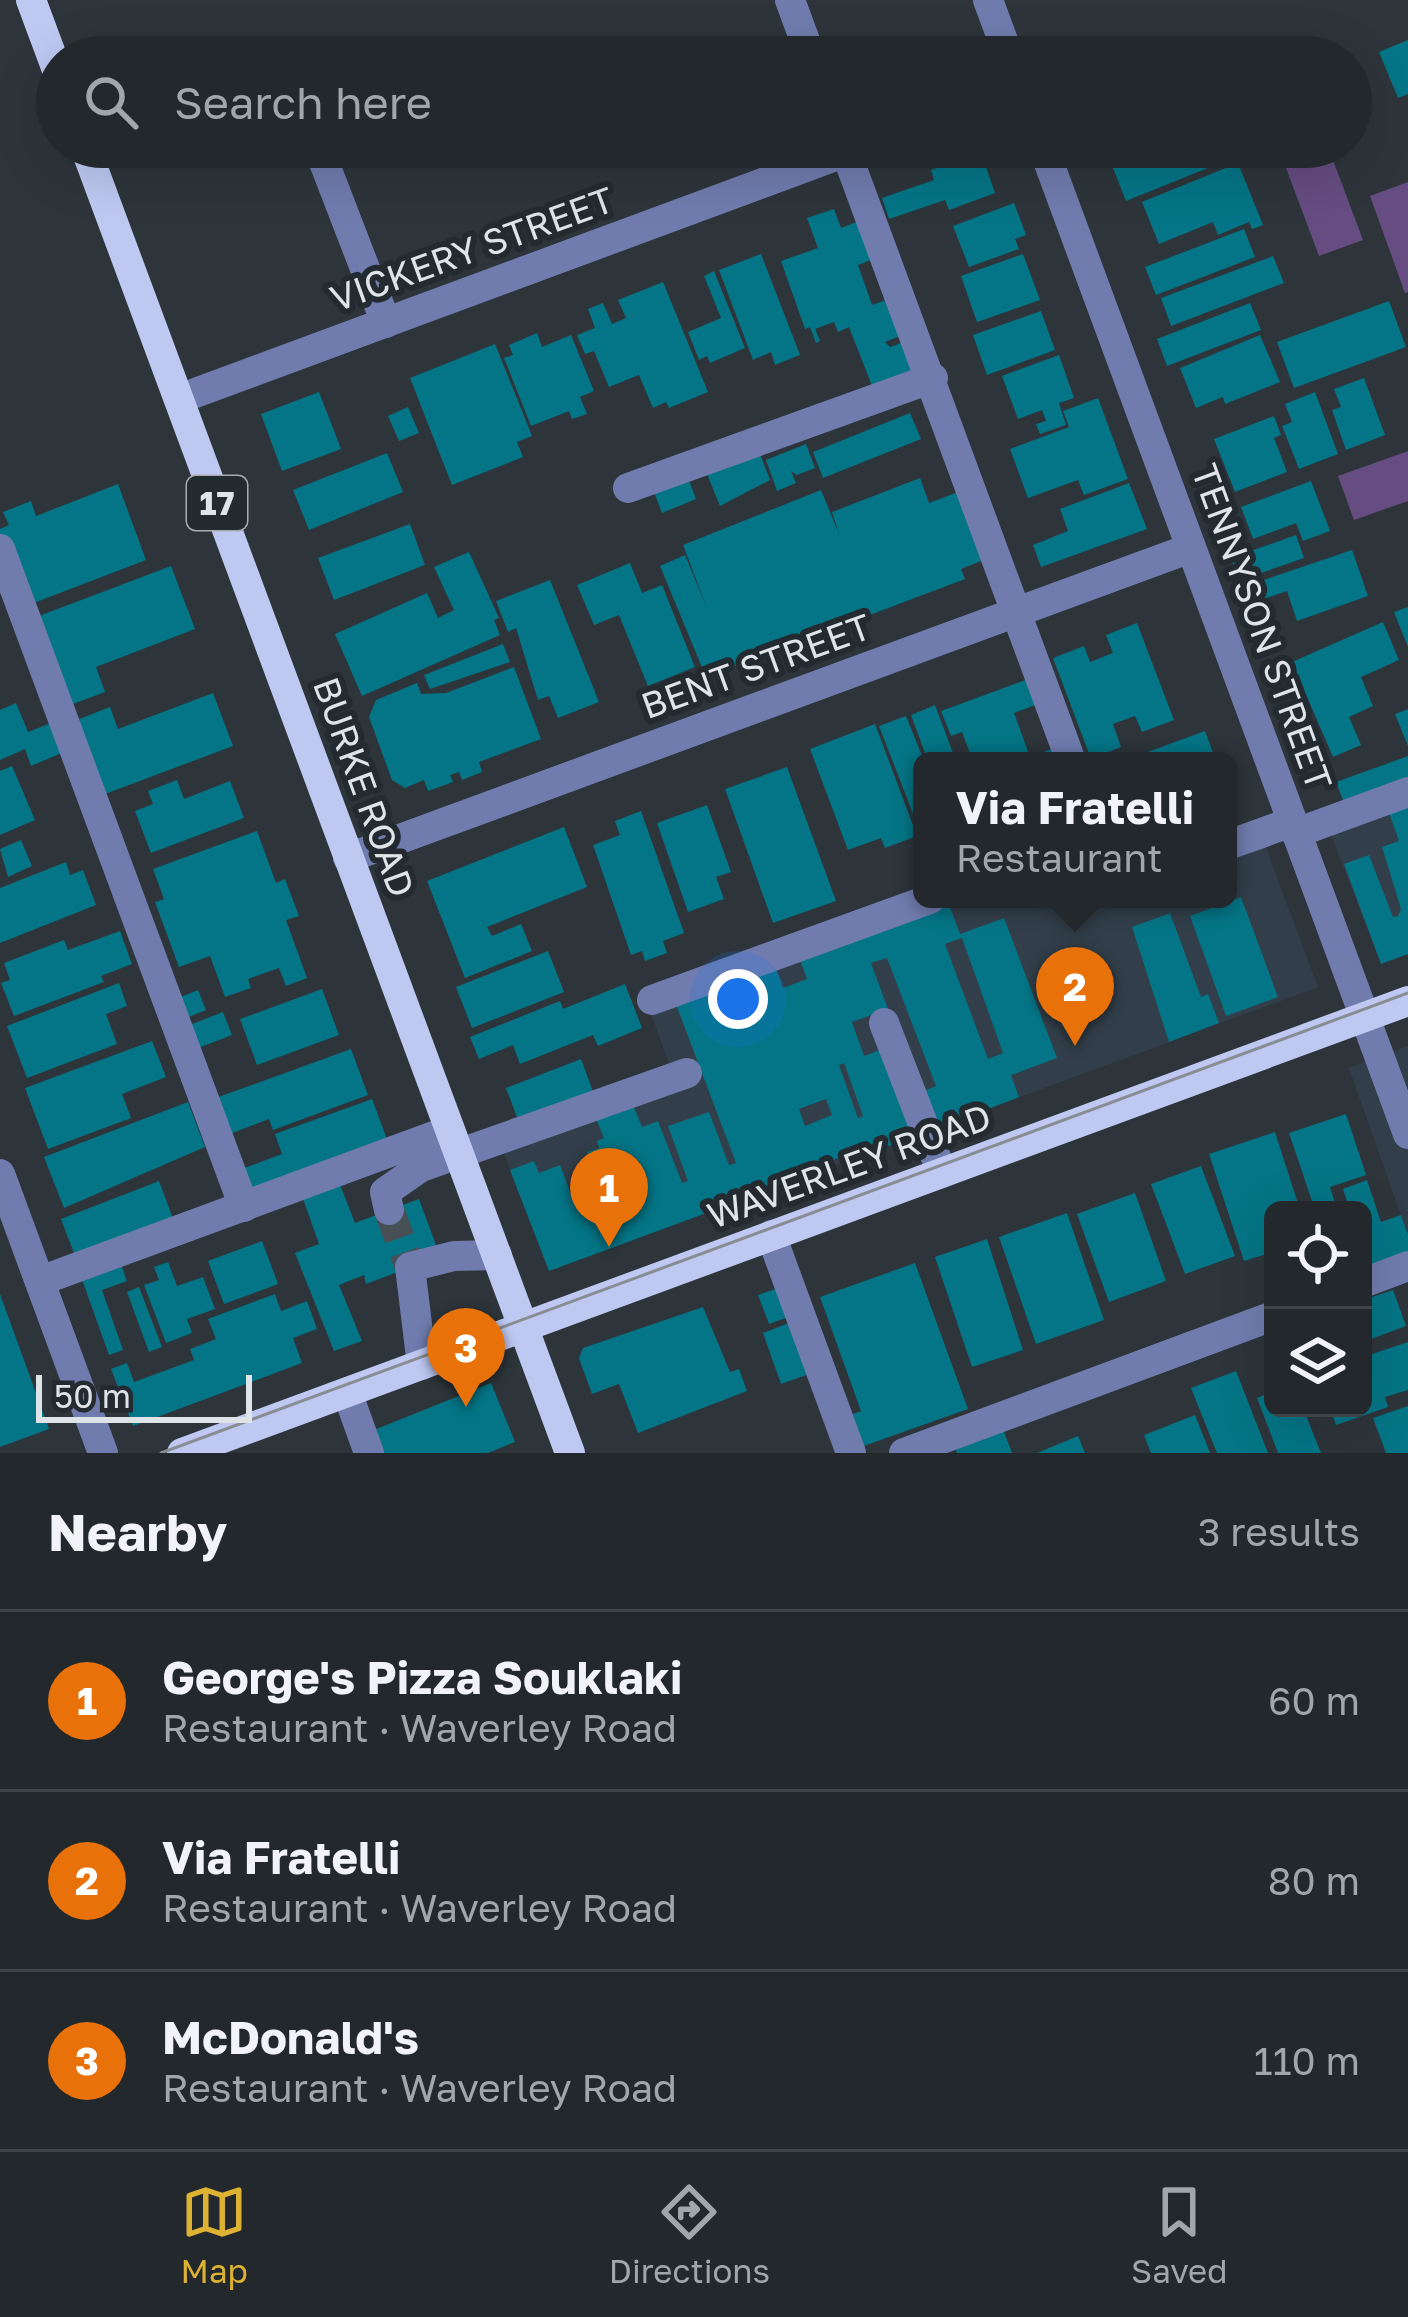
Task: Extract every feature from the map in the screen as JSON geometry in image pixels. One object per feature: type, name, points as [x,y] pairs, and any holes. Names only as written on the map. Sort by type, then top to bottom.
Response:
[{"type":"main road","points":[[31,0],[44,36]]},
{"type":"main road","name":"BURKE ROAD","points":[[94,168],[570,1453]]},
{"type":"main road","name":"WAVERLEY ROAD","points":[[182,1453],[1408,1001]]},
{"type":"street","points":[[790,0],[803,36]]},
{"type":"street","points":[[988,0],[1002,36]]},
{"type":"street","points":[[326,168],[386,323]]},
{"type":"street","name":"VICKERY STREET","points":[[179,399],[799,168]]},
{"type":"street","points":[[857,168],[1068,752]]},
{"type":"street","name":"TENNYSON STREET","points":[[1051,168],[1408,1134]]},
{"type":"street","points":[[628,488],[933,378]]},
{"type":"street","name":"BENT STREET","points":[[348,858],[1191,548]]},
{"type":"street","points":[[0,549],[244,1207]]},
{"type":"street","points":[[1237,843],[1408,792]]},
{"type":"street","points":[[652,1000],[913,905]]},
{"type":"street","points":[[884,1023],[942,1173]]},
{"type":"street","points":[[40,1281],[244,1207],[687,1073]]},
{"type":"street","points":[[389,1210],[385,1192],[455,1143]]},
{"type":"street","points":[[0,1174],[9,1223],[40,1281],[104,1453]]},
{"type":"street","points":[[771,1235],[851,1453]]},
{"type":"street","points":[[422,1365],[410,1267],[454,1256],[497,1255]]},
{"type":"street","points":[[1372,1279],[1408,1266]]},
{"type":"street","points":[[904,1453],[1264,1319]]},
{"type":"street","points":[[347,1392],[369,1453]]},
{"type":"shaded area","points":[[1286,168],[1336,168],[1363,240],[1319,256]]},
{"type":"shaded area","points":[[1408,182],[1408,292],[1405,293],[1370,196]]},
{"type":"shaded area","points":[[1408,451],[1408,501],[1354,520],[1338,476]]},
{"type":"shaded area","points":[[1408,785],[1408,954],[1381,964],[1324,816]]},
{"type":"shaded area","points":[[1258,827],[1318,987],[549,1271],[497,1135],[671,1069],[644,994],[913,902],[913,908],[1237,908],[1237,834]]},
{"type":"shaded area","points":[[1408,1046],[1408,1235],[1349,1068]]},
{"type":"building","points":[[1408,40],[1408,94],[1398,98],[1379,52]]},
{"type":"building","points":[[986,168],[995,193],[949,210],[945,200],[889,219],[882,198],[934,180],[931,170]]},
{"type":"building","points":[[1113,168],[1208,168],[1126,201]]},
{"type":"building","points":[[1226,168],[1240,168],[1263,225],[1252,229],[1249,222],[1218,235],[1213,222],[1159,244],[1142,202]]},
{"type":"building","points":[[1014,203],[1026,235],[1015,239],[1019,249],[969,267],[953,226]]},
{"type":"building","points":[[834,209],[841,228],[867,218],[881,256],[858,265],[872,305],[892,298],[905,334],[885,342],[890,347],[904,342],[917,374],[874,391],[849,327],[838,332],[834,322],[815,329],[820,341],[816,343],[810,327],[805,329],[781,261],[818,248],[807,218]]},
{"type":"building","points":[[1244,229],[1255,257],[1156,295],[1145,267]]},
{"type":"building","points":[[761,254],[800,355],[775,365],[771,352],[753,360],[719,270]]},
{"type":"building","points":[[1023,254],[1040,300],[977,322],[961,276]]},
{"type":"building","points":[[1273,256],[1284,283],[1171,326],[1161,298]]},
{"type":"building","points":[[714,271],[745,348],[710,363],[707,356],[699,360],[688,332],[721,318],[704,276]]},
{"type":"building","points":[[663,282],[708,392],[669,408],[666,402],[653,408],[639,375],[609,387],[594,351],[585,354],[577,335],[595,328],[588,309],[603,303],[612,324],[626,318],[618,300]]},
{"type":"building","points":[[1389,301],[1406,347],[1294,388],[1277,342]]},
{"type":"building","points":[[1250,303],[1261,330],[1167,366],[1157,339]]},
{"type":"building","points":[[1041,311],[1055,350],[987,375],[973,335]]},
{"type":"building","points":[[537,333],[542,347],[571,335],[594,391],[580,397],[587,414],[572,419],[569,411],[531,426],[504,358],[513,355],[509,345]]},
{"type":"building","points":[[1260,335],[1280,382],[1225,404],[1223,397],[1196,408],[1180,368]]},
{"type":"building","points":[[495,344],[532,436],[517,442],[523,457],[452,485],[410,378]]},
{"type":"building","points":[[1059,355],[1074,398],[1059,403],[1066,425],[1040,434],[1036,424],[1046,421],[1042,410],[1018,419],[1002,376]]},
{"type":"building","points":[[1364,378],[1385,435],[1346,450],[1332,410],[1341,407],[1334,389]]},
{"type":"building","points":[[319,392],[341,449],[282,471],[261,414]]},
{"type":"building","points":[[1315,392],[1338,454],[1299,469],[1282,426],[1292,422],[1285,404]]},
{"type":"building","points":[[1098,398],[1128,479],[1084,495],[1078,480],[1028,498],[1010,449],[1069,427],[1063,411]]},
{"type":"building","points":[[408,407],[419,433],[399,441],[388,416]]},
{"type":"building","points":[[910,413],[921,439],[823,478],[813,452]]},
{"type":"building","points":[[1274,416],[1281,435],[1274,438],[1287,472],[1235,492],[1214,439]]},
{"type":"building","points":[[806,444],[815,468],[797,475],[791,471],[796,483],[777,491],[766,460]]},
{"type":"building","points":[[387,453],[403,492],[309,530],[293,490]]},
{"type":"building","points":[[760,454],[770,480],[720,506],[707,474]]},
{"type":"building","points":[[688,478],[696,499],[662,513],[654,492]]},
{"type":"building","points":[[920,478],[929,503],[961,491],[986,559],[961,569],[965,579],[706,677],[660,566],[685,555],[707,608],[683,545],[821,490],[839,534],[832,512]]},
{"type":"building","points":[[1311,481],[1330,531],[1303,541],[1296,523],[1253,539],[1241,507]]},
{"type":"building","points":[[1129,483],[1147,529],[1041,567],[1033,545],[1068,531],[1060,509]]},
{"type":"building","points":[[118,484],[146,560],[26,606],[0,536],[0,529],[9,525],[3,512],[31,501],[36,516]]},
{"type":"building","points":[[410,524],[425,565],[334,600],[318,558]]},
{"type":"building","points":[[1296,535],[1304,558],[1238,581],[1231,558]]},
{"type":"building","points":[[1352,550],[1368,596],[1297,621],[1287,591],[1248,604],[1243,587]]},
{"type":"building","points":[[469,552],[499,618],[494,620],[500,635],[362,696],[335,634],[427,593],[438,618],[454,610],[434,567]]},
{"type":"building","points":[[630,563],[642,593],[662,585],[695,667],[648,686],[619,615],[594,625],[577,585]]},
{"type":"building","points":[[171,566],[195,629],[96,667],[105,692],[65,707],[31,619]]},
{"type":"building","points":[[550,580],[599,702],[558,718],[549,696],[538,700],[516,628],[508,632],[496,601]]},
{"type":"building","points":[[1408,607],[1408,647],[1394,612]]},
{"type":"building","points":[[1383,622],[1399,660],[1361,677],[1373,706],[1349,717],[1361,745],[1333,757],[1292,662]]},
{"type":"building","points":[[1137,623],[1174,720],[1142,732],[1135,716],[1113,724],[1121,747],[1088,752],[1053,658],[1084,646],[1090,662],[1113,653],[1106,635]]},
{"type":"building","points":[[503,644],[510,662],[430,689],[424,675]]},
{"type":"building","points":[[514,667],[541,739],[479,762],[482,772],[462,780],[459,772],[450,775],[453,782],[428,791],[424,780],[405,788],[392,780],[369,717],[376,700],[417,683],[421,694],[446,693]]},
{"type":"building","points":[[1031,678],[1041,703],[1014,713],[1028,752],[970,752],[962,732],[951,736],[941,711]]},
{"type":"building","points":[[213,693],[233,746],[105,794],[77,720],[110,707],[118,729]]},
{"type":"building","points":[[16,703],[28,732],[51,723],[64,752],[31,766],[25,749],[0,760],[0,710]]},
{"type":"building","points":[[935,705],[953,752],[925,752],[911,715]]},
{"type":"building","points":[[1408,709],[1408,746],[1395,714]]},
{"type":"building","points":[[906,716],[920,752],[913,752],[913,814],[879,726]]},
{"type":"building","points":[[875,724],[913,825],[913,838],[885,848],[881,838],[848,850],[810,749]]},
{"type":"building","points":[[1205,731],[1213,752],[1148,752]]},
{"type":"building","points":[[1408,756],[1408,785],[1346,808],[1336,782]]},
{"type":"building","points":[[12,766],[35,820],[0,835],[0,771]]},
{"type":"building","points":[[787,767],[836,901],[773,923],[725,789]]},
{"type":"building","points":[[177,780],[184,799],[230,781],[244,818],[151,853],[135,811],[153,804],[148,791]]},
{"type":"building","points":[[1408,799],[1408,954],[1381,964],[1344,864],[1369,855],[1393,917],[1398,916],[1401,909],[1382,847],[1399,841],[1387,807]]},
{"type":"building","points":[[707,805],[731,872],[716,877],[724,899],[688,912],[657,823]]},
{"type":"building","points":[[641,811],[684,933],[663,941],[667,953],[645,961],[642,951],[631,955],[593,845],[620,835],[615,821]]},
{"type":"building","points":[[564,827],[587,887],[487,927],[492,936],[521,924],[532,951],[465,978],[427,881]]},
{"type":"building","points":[[257,831],[276,883],[285,879],[299,916],[286,920],[307,978],[286,986],[279,968],[248,979],[251,988],[225,997],[210,956],[179,967],[155,902],[164,899],[153,869]]},
{"type":"building","points":[[21,840],[32,866],[8,877],[0,849]]},
{"type":"building","points":[[66,862],[70,875],[83,870],[96,905],[0,943],[0,888]]},
{"type":"building","points":[[1241,897],[1278,997],[1226,1016],[1190,916],[1211,908],[1237,908]]},
{"type":"building","points":[[922,908],[950,908],[960,934],[1004,918],[1057,1058],[1011,1075],[1019,1097],[933,1130],[919,1093],[936,1086],[887,958],[871,963],[888,1009],[852,1022],[864,1056],[885,1048],[921,1134],[848,1161],[846,1155],[820,1165],[823,1170],[549,1271],[510,1170],[534,1161],[539,1173],[560,1165],[577,1210],[600,1202],[605,1215],[609,1213],[587,1152],[599,1148],[597,1141],[604,1138],[594,1114],[631,1100],[642,1127],[658,1121],[682,1183],[688,1181],[668,1126],[709,1112],[729,1165],[736,1163],[674,999],[774,963],[783,988],[807,979],[797,952]],"holes":[[[962,938],[1003,1053],[988,1059],[945,944]],[[844,1063],[863,1116],[858,1118],[839,1065]],[[826,1099],[832,1115],[805,1126],[799,1109]]]},
{"type":"building","points":[[1170,913],[1201,997],[1208,994],[1219,1023],[1169,1042],[1132,927]]},
{"type":"building","points":[[120,931],[132,964],[101,976],[104,982],[14,1016],[1,983],[10,980],[4,963],[64,940],[68,950]]},
{"type":"building","points":[[548,951],[564,992],[472,1028],[456,987]]},
{"type":"building","points":[[119,983],[127,1006],[106,1014],[117,1044],[27,1078],[7,1026]]},
{"type":"building","points":[[625,984],[642,1028],[598,1046],[593,1035],[520,1064],[513,1045],[479,1059],[470,1037],[560,1001],[563,1009]]},
{"type":"building","points":[[322,989],[339,1035],[257,1065],[240,1019]]},
{"type":"building","points":[[198,990],[206,1010],[179,1021],[171,1001]]},
{"type":"building","points":[[223,1012],[232,1035],[193,1050],[184,1027]]},
{"type":"building","points":[[152,1041],[166,1077],[122,1094],[131,1118],[48,1149],[25,1088]]},
{"type":"building","points":[[351,1049],[368,1095],[273,1130],[269,1119],[227,1135],[213,1099]]},
{"type":"building","points":[[581,1059],[595,1097],[520,1125],[506,1088]]},
{"type":"building","points":[[372,1099],[388,1142],[248,1194],[239,1170],[282,1154],[275,1134]]},
{"type":"building","points":[[188,1102],[205,1147],[64,1208],[44,1157]]},
{"type":"building","points":[[1346,1114],[1366,1175],[1330,1187],[1334,1201],[1312,1201],[1289,1133]]},
{"type":"building","points":[[1275,1132],[1297,1201],[1264,1201],[1264,1255],[1244,1261],[1209,1154]]},
{"type":"building","points":[[1201,1166],[1235,1256],[1185,1274],[1151,1184]]},
{"type":"building","points":[[1367,1180],[1381,1222],[1401,1215],[1408,1235],[1408,1258],[1372,1272],[1372,1201],[1347,1201],[1343,1189]]},
{"type":"building","points":[[159,1181],[175,1224],[75,1256],[61,1219]]},
{"type":"building","points":[[339,1182],[355,1223],[419,1199],[440,1256],[366,1284],[364,1275],[339,1285],[362,1341],[334,1351],[295,1253],[319,1244],[302,1196]]},
{"type":"building","points":[[1135,1193],[1166,1281],[1109,1302],[1077,1214]]},
{"type":"building","points":[[1067,1213],[1104,1320],[1036,1344],[999,1237]]},
{"type":"building","points":[[987,1239],[1023,1350],[972,1367],[935,1257]]},
{"type":"building","points":[[262,1241],[278,1284],[224,1304],[208,1261]]},
{"type":"building","points":[[119,1259],[127,1281],[102,1290],[123,1350],[109,1355],[80,1274]]},
{"type":"building","points":[[168,1262],[177,1286],[203,1277],[215,1309],[187,1319],[192,1333],[166,1343],[144,1285],[159,1280],[154,1267]]},
{"type":"building","points":[[915,1263],[968,1409],[858,1448],[847,1416],[861,1411],[820,1297]]},
{"type":"building","points":[[139,1287],[162,1347],[149,1352],[127,1292]]},
{"type":"building","points":[[781,1287],[791,1316],[769,1324],[758,1295]]},
{"type":"building","points":[[1393,1290],[1406,1326],[1372,1339],[1372,1297]]},
{"type":"building","points":[[0,1294],[49,1429],[0,1447]]},
{"type":"building","points":[[275,1294],[281,1311],[307,1301],[317,1329],[293,1338],[302,1363],[133,1426],[111,1369],[127,1363],[134,1382],[194,1360],[190,1349],[216,1339],[208,1319]]},
{"type":"building","points":[[703,1307],[730,1372],[739,1369],[747,1391],[638,1433],[619,1384],[592,1394],[579,1358],[583,1348]]},
{"type":"building","points":[[789,1323],[809,1374],[781,1384],[763,1333]]},
{"type":"building","points":[[1408,1342],[1408,1390],[1385,1397],[1388,1407],[1372,1413],[1372,1354]]},
{"type":"building","points":[[1236,1371],[1268,1453],[1217,1453],[1191,1388]]},
{"type":"building","points":[[491,1383],[515,1442],[488,1453],[377,1453],[369,1432]]},
{"type":"building","points":[[1408,1406],[1408,1453],[1386,1453],[1373,1418]]},
{"type":"building","points":[[1195,1415],[1210,1453],[1151,1453],[1144,1435]]},
{"type":"building","points":[[1264,1417],[1307,1417],[1321,1453],[1278,1453]]},
{"type":"building","points":[[1333,1417],[1359,1417],[1336,1425]]},
{"type":"building","points":[[1001,1424],[1012,1453],[957,1453],[953,1441]]},
{"type":"building","points":[[1078,1436],[1085,1453],[1037,1453]]},
{"type":"tunnel","points":[[389,1210],[410,1267]]},
{"type":"tram line","points":[[161,1453],[1408,993]]},
{"type":"place","name":"Via Fratelli","points":[[1075,1046]]},
{"type":"place","name":"George's Pizza Souklaki","points":[[609,1247]]},
{"type":"place","name":"McDonald's","points":[[466,1407]]}]
